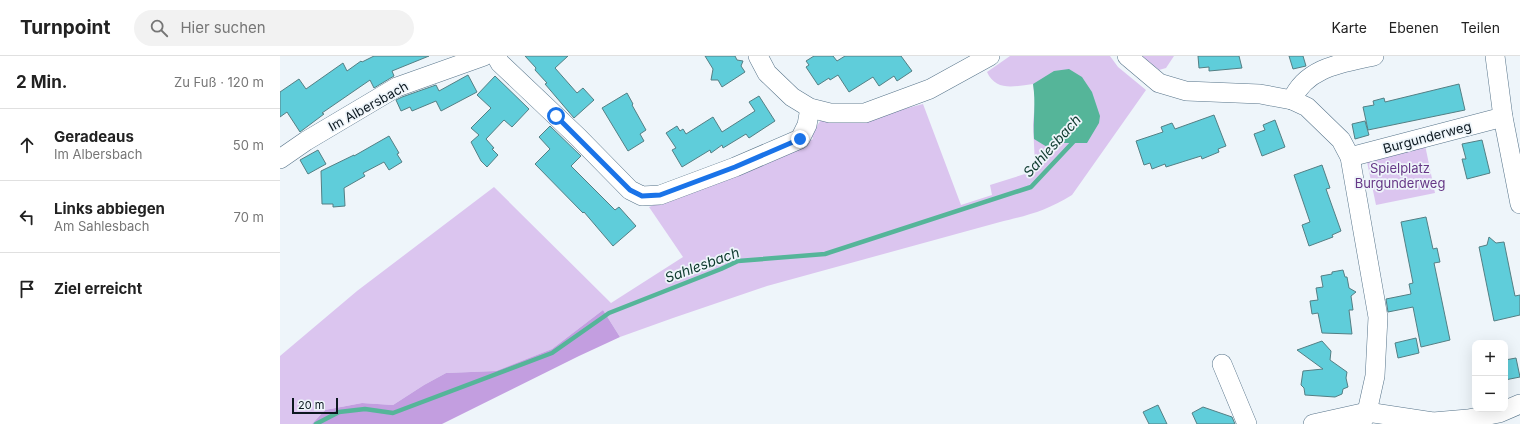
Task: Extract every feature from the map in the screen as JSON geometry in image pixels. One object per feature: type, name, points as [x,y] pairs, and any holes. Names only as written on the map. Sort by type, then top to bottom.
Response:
[{"type":"street","name":"Im Albersbach","points":[[280,158],[397,86],[484,56]]},
{"type":"street","points":[[496,56],[500,63],[578,137],[630,190],[642,196],[660,195],[735,167],[800,139],[807,125],[810,108]]},
{"type":"street","points":[[758,56],[767,73],[792,97],[810,108],[830,113],[865,113],[930,89],[990,56]]},
{"type":"street","points":[[1127,56],[1159,83],[1186,90],[1260,94],[1292,100],[1307,107],[1341,140],[1350,157],[1378,317],[1375,376],[1364,418]]},
{"type":"street","points":[[1292,100],[1297,90],[1304,82],[1327,67],[1374,56]]},
{"type":"street","points":[[1495,56],[1503,117],[1520,204]]},
{"type":"street","name":"Burgunderweg","points":[[1350,157],[1503,117]]},
{"type":"street","points":[[1222,364],[1247,424]]},
{"type":"street","points":[[1313,424],[1364,418],[1433,422],[1476,418],[1499,413],[1520,404]]},
{"type":"green space","points":[[1010,56],[1110,56],[1118,67],[1146,90],[1072,195],[1054,205],[1029,215],[767,286],[620,337],[603,310],[552,349],[496,371],[446,373],[393,405],[362,403],[325,410],[312,424],[280,424],[280,356],[357,291],[494,187],[611,303],[683,257],[649,207],[813,139],[811,134],[821,120],[873,117],[923,104],[961,205],[992,195],[990,185],[1028,173],[1035,164],[1033,125],[1035,100],[1033,84],[1013,86],[1001,85],[995,83],[987,72]]},
{"type":"green space","points":[[1142,56],[1174,56],[1166,68],[1159,70]]},
{"type":"green space","name":"Spielplatz Burgunderweg","points":[[1425,145],[1435,193],[1376,205],[1366,157]]},
{"type":"shaded area","points":[[603,310],[620,337],[442,424],[312,424],[325,410],[362,403],[393,405],[446,373],[496,371],[552,349]]},
{"type":"water","points":[[1069,69],[1082,77],[1092,92],[1100,116],[1099,123],[1087,143],[1059,143],[1052,150],[1034,139],[1033,84],[1054,71]]},
{"type":"building","points":[[374,56],[429,56],[392,71],[394,76],[374,88],[370,80],[322,113],[324,114],[300,132],[287,112],[280,117],[280,92],[299,79],[306,89],[343,63],[347,71],[361,61],[362,62]]},
{"type":"building","points":[[525,56],[568,56],[555,68],[577,93],[583,88],[594,100],[574,118],[545,84],[547,83]]},
{"type":"building","points":[[705,56],[735,56],[737,60],[743,61],[741,66],[745,72],[722,87],[718,80],[711,80],[713,69]]},
{"type":"building","points":[[814,56],[833,56],[837,61],[845,56],[901,56],[912,71],[897,81],[894,76],[879,86],[873,77],[849,92],[838,75],[830,80],[829,78],[818,85],[806,67],[809,65],[806,61]]},
{"type":"building","points":[[1198,56],[1239,56],[1242,68],[1209,71],[1209,67],[1199,68]]},
{"type":"building","points":[[1289,56],[1303,56],[1306,66],[1293,69]]},
{"type":"building","points":[[468,75],[477,92],[441,111],[436,101],[412,111],[410,107],[401,111],[396,100],[436,85],[439,91]]},
{"type":"building","points":[[495,76],[529,109],[512,127],[504,120],[486,139],[498,155],[487,167],[481,161],[471,142],[479,135],[471,128],[491,108],[477,95]]},
{"type":"building","points":[[1459,84],[1465,110],[1368,130],[1363,107],[1374,105],[1373,101],[1384,98],[1385,102]]},
{"type":"building","points":[[627,93],[646,130],[640,134],[644,141],[628,151],[602,108]]},
{"type":"building","points":[[759,96],[775,121],[749,138],[746,134],[723,148],[722,145],[711,153],[710,150],[682,167],[672,150],[676,148],[666,133],[677,126],[680,131],[683,129],[686,134],[713,117],[722,132],[755,111],[749,102]]},
{"type":"building","points":[[1214,115],[1226,146],[1218,149],[1219,152],[1202,159],[1201,156],[1166,167],[1165,164],[1152,169],[1150,163],[1144,165],[1136,141],[1163,132],[1161,127],[1172,123],[1175,129]]},
{"type":"building","points":[[1275,120],[1285,147],[1262,156],[1254,134],[1265,130],[1263,125]]},
{"type":"building","points":[[1365,121],[1369,135],[1355,139],[1352,124]]},
{"type":"building","points":[[550,126],[581,156],[571,166],[615,210],[619,207],[636,226],[613,246],[584,212],[583,213],[535,164],[550,149],[539,137]]},
{"type":"building","points":[[389,136],[399,153],[397,154],[402,162],[389,170],[384,162],[363,173],[365,176],[344,188],[345,206],[333,207],[333,204],[322,204],[321,171],[354,156]]},
{"type":"building","points":[[1482,140],[1490,173],[1467,179],[1462,159],[1466,159],[1462,144]]},
{"type":"building","points":[[318,150],[326,164],[308,174],[300,160]]},
{"type":"building","points":[[1322,165],[1330,188],[1326,189],[1341,231],[1332,235],[1333,237],[1309,246],[1302,225],[1310,222],[1294,175]]},
{"type":"building","points":[[1426,217],[1433,249],[1437,248],[1440,262],[1434,263],[1450,340],[1421,347],[1413,307],[1388,312],[1386,299],[1411,294],[1409,284],[1413,283],[1401,222]]},
{"type":"building","points":[[1489,237],[1496,243],[1504,242],[1515,296],[1520,295],[1520,315],[1494,321],[1479,247],[1487,245]]},
{"type":"building","points":[[1343,270],[1345,277],[1347,277],[1349,288],[1356,292],[1351,296],[1353,310],[1349,310],[1352,334],[1322,333],[1318,313],[1312,314],[1310,301],[1318,300],[1316,288],[1323,287],[1321,276]]},
{"type":"building","points":[[1416,338],[1419,353],[1398,358],[1395,343]]},
{"type":"building","points":[[1322,341],[1331,351],[1330,360],[1347,372],[1346,378],[1348,387],[1343,389],[1342,394],[1335,397],[1305,395],[1304,388],[1301,385],[1303,371],[1323,369],[1297,350]]},
{"type":"building","points":[[1516,358],[1520,377],[1508,379],[1508,359]]},
{"type":"building","points":[[1158,405],[1167,424],[1149,424],[1143,412]]},
{"type":"building","points":[[1203,407],[1232,417],[1235,424],[1197,424],[1192,413]]},
{"type":"waterway","name":"Sahlesbach","points":[[316,424],[339,412],[365,409],[393,413],[552,353],[609,313],[738,261],[825,254],[1031,187],[1076,139]]},
{"type":"route","points":[[556,116],[630,190],[642,196],[660,195],[735,167],[800,139]]}]
